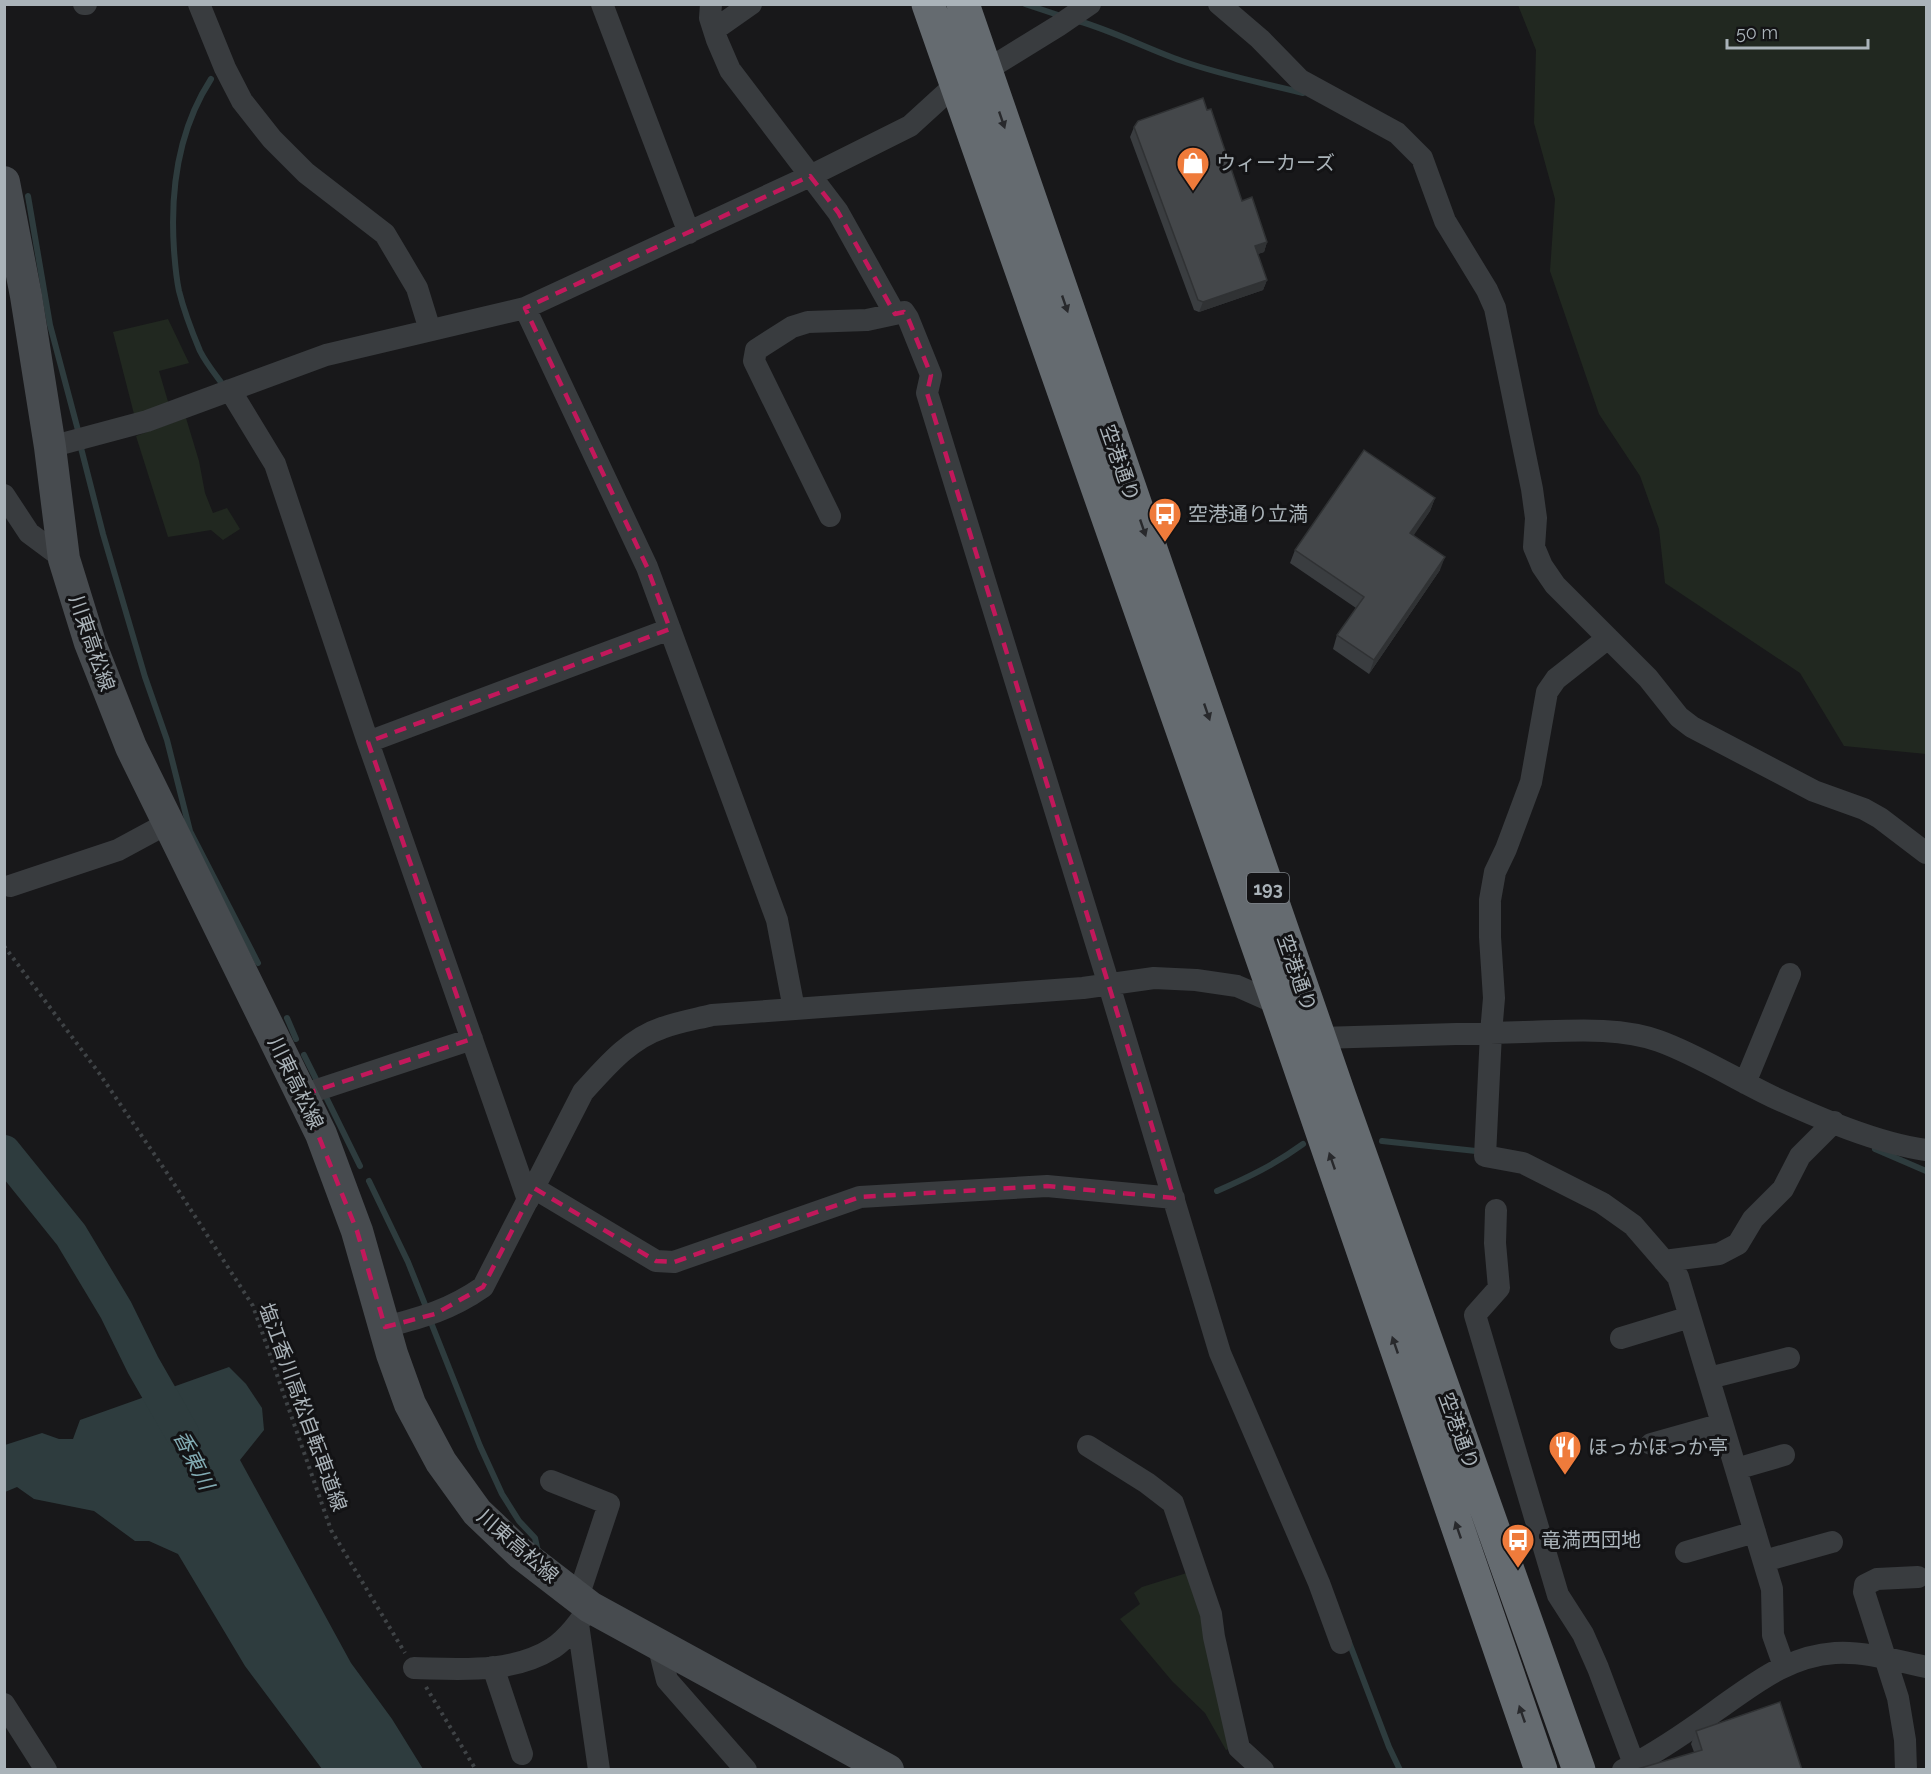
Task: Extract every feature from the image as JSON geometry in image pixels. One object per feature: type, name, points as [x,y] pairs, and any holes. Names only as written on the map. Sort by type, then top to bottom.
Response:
[{"type":"highway","name":"空港通り","points":[[928,4],[970,77],[1320,1038],[1579,1770]]},
{"type":"highway","name":"空港通り","points":[[963,4],[970,77],[1278,1004],[1541,1770]]},
{"type":"main road","name":"川東高松線","points":[[4,182],[26,296],[50,447],[64,559],[94,654],[131,747],[321,1134],[357,1231],[410,1404],[441,1462],[477,1512],[582,1609],[658,1644],[888,1770]]},
{"type":"street","points":[[199,4],[225,68],[242,101],[272,139],[306,173],[385,234],[417,288],[430,330]]},
{"type":"street","points":[[602,4],[689,232]]},
{"type":"street","points":[[711,4],[710,18],[730,70],[838,212],[895,314]]},
{"type":"street","points":[[714,30],[752,4]]},
{"type":"street","points":[[50,447],[147,421],[326,355],[525,308],[810,176],[910,126],[970,77],[1058,26],[1090,4]]},
{"type":"street","points":[[1219,4],[1260,39],[1300,80],[1398,134],[1422,158],[1445,221],[1487,290],[1495,308],[1532,489],[1536,518],[1534,547],[1542,566],[1555,585],[1648,678],[1678,717],[1692,728],[1814,791],[1864,809],[1880,818],[1926,853]]},
{"type":"street","points":[[525,308],[647,567],[777,920],[794,1009]]},
{"type":"street","points":[[830,516],[754,361],[756,350],[792,327],[808,322],[867,320],[904,312],[931,375],[927,393],[1220,1353],[1319,1582],[1341,1643]]},
{"type":"street","points":[[230,390],[275,464],[472,1039],[531,1194],[656,1261],[674,1262],[860,1197],[1047,1186],[1174,1198]]},
{"type":"street","points":[[4,495],[28,532],[64,559]]},
{"type":"street","points":[[369,742],[670,629]]},
{"type":"street","points":[[1608,638],[1556,679],[1548,692],[1531,782],[1495,872],[1490,900],[1494,998],[1485,1156],[1523,1163],[1602,1203],[1633,1225],[1678,1277],[1772,1589],[1773,1635],[1784,1666]]},
{"type":"street","points":[[10,886],[118,850],[168,823]]},
{"type":"street","points":[[1745,1083],[1790,974]]},
{"type":"street","points":[[385,1327],[435,1314],[471,1296],[483,1287],[583,1092],[607,1065],[633,1043],[661,1028],[712,1015],[1083,988],[1154,978],[1196,980],[1237,986],[1278,1004],[1320,1038],[1568,1031],[1617,1032],[1658,1040],[1773,1097],[1867,1136],[1926,1150]]},
{"type":"street","points":[[302,1095],[472,1039]]},
{"type":"street","points":[[1664,1261],[1719,1254],[1738,1244],[1753,1219],[1783,1188],[1800,1156],[1834,1122]]},
{"type":"street","points":[[1496,1210],[1499,1288],[1475,1315],[1558,1595],[1583,1634],[1598,1668],[1629,1767],[1695,1725],[1758,1680],[1784,1666],[1818,1654],[1838,1653],[1926,1667]]},
{"type":"street","points":[[1621,1338],[1690,1317]]},
{"type":"street","points":[[1709,1378],[1789,1358]]},
{"type":"street","points":[[1651,1444],[1722,1424]]},
{"type":"street","points":[[1088,1446],[1173,1503],[1211,1614],[1239,1748],[1263,1770]]},
{"type":"street","points":[[1736,1469],[1784,1455]]},
{"type":"street","points":[[551,1481],[609,1504],[582,1609],[599,1770]]},
{"type":"street","points":[[1686,1552],[1755,1532]]},
{"type":"street","points":[[1764,1561],[1832,1542]]},
{"type":"street","points":[[1906,1770],[1905,1740],[1898,1698],[1864,1592],[1865,1585],[1877,1579],[1918,1577]]},
{"type":"street","points":[[414,1668],[479,1669],[517,1664],[554,1647],[582,1609]]},
{"type":"street","points":[[658,1644],[667,1680],[746,1770]]},
{"type":"street","points":[[493,1667],[522,1754]]},
{"type":"street","points":[[4,1704],[46,1770]]},
{"type":"path","name":"塩江香川高松自転車道線","points":[[4,945],[99,1073],[253,1306],[331,1530],[476,1770]]},
{"type":"highlighted area","points":[[810,176],[838,212],[895,314],[904,312],[908,318],[931,375],[927,393],[1174,1198],[1047,1186],[860,1197],[674,1262],[656,1261],[534,1188],[483,1287],[435,1314],[385,1327],[357,1231],[302,1095],[472,1039],[368,742],[670,629],[647,567],[525,308]]},
{"type":"shaded area","points":[[1518,5],[1926,5],[1926,754],[1844,746],[1800,673],[1665,583],[1659,529],[1640,476],[1599,414],[1550,271],[1555,199],[1534,123],[1536,50]]},
{"type":"shaded area","points":[[168,319],[189,363],[159,371],[169,405],[134,414],[113,332]]},
{"type":"shaded area","points":[[186,418],[199,461],[205,493],[213,513],[227,508],[240,529],[223,540],[211,530],[168,537],[136,436]]},
{"type":"shaded area","points":[[1190,1572],[1235,1747],[1226,1750],[1205,1713],[1172,1681],[1120,1619],[1140,1604],[1134,1593],[1142,1587]]},
{"type":"water","points":[[229,1367],[246,1384],[262,1408],[264,1430],[240,1460],[351,1663],[392,1719],[423,1769],[322,1769],[245,1666],[178,1554],[149,1541],[135,1541],[94,1511],[34,1499],[17,1487],[5,1492],[5,1445],[42,1433],[59,1439],[73,1439],[80,1420]]},
{"type":"building","points":[[1203,98],[1207,110],[1211,109],[1242,201],[1252,197],[1267,242],[1255,246],[1267,280],[1203,302],[1198,300],[1134,127],[1138,121]]},
{"type":"building","points":[[1364,450],[1435,498],[1410,533],[1445,557],[1374,660],[1337,635],[1364,597],[1295,550]]},
{"type":"building","points":[[1780,1702],[1802,1770],[1634,1770],[1702,1750],[1696,1731]]},
{"type":"waterway","points":[[1025,4],[1058,15]]},
{"type":"waterway","points":[[1078,21],[1197,66],[1303,93]]},
{"type":"waterway","points":[[211,79],[191,119],[179,162],[173,206],[174,250],[179,291],[194,336],[208,364],[223,385],[226,384]]},
{"type":"waterway","points":[[28,196],[50,325],[79,434]]},
{"type":"waterway","points":[[80,444],[103,534],[145,677],[167,740],[190,831],[258,963]]},
{"type":"waterway","points":[[287,1018],[296,1039]]},
{"type":"waterway","points":[[304,1055],[316,1079]]},
{"type":"waterway","points":[[326,1097],[360,1166]]},
{"type":"waterway","points":[[1382,1141],[1476,1151]]},
{"type":"waterway","points":[[1217,1191],[1261,1170],[1303,1144]]},
{"type":"waterway","points":[[1875,1149],[1926,1171]]},
{"type":"waterway","name":"香東川","points":[[4,1152],[71,1235],[116,1310],[143,1365],[182,1433]]},
{"type":"waterway","points":[[369,1181],[408,1262],[426,1307]]},
{"type":"waterway","points":[[432,1325],[480,1446],[502,1494],[519,1521],[535,1538],[538,1552]]},
{"type":"waterway","points":[[1349,1642],[1400,1770]]},
{"type":"place","name":"ウィーカーズ","points":[[1193,192]]},
{"type":"place","name":"空港通り立満","points":[[1165,543]]},
{"type":"place","name":"ほっかほっか亭","points":[[1565,1476]]},
{"type":"place","name":"竜満西団地","points":[[1518,1569]]}]
